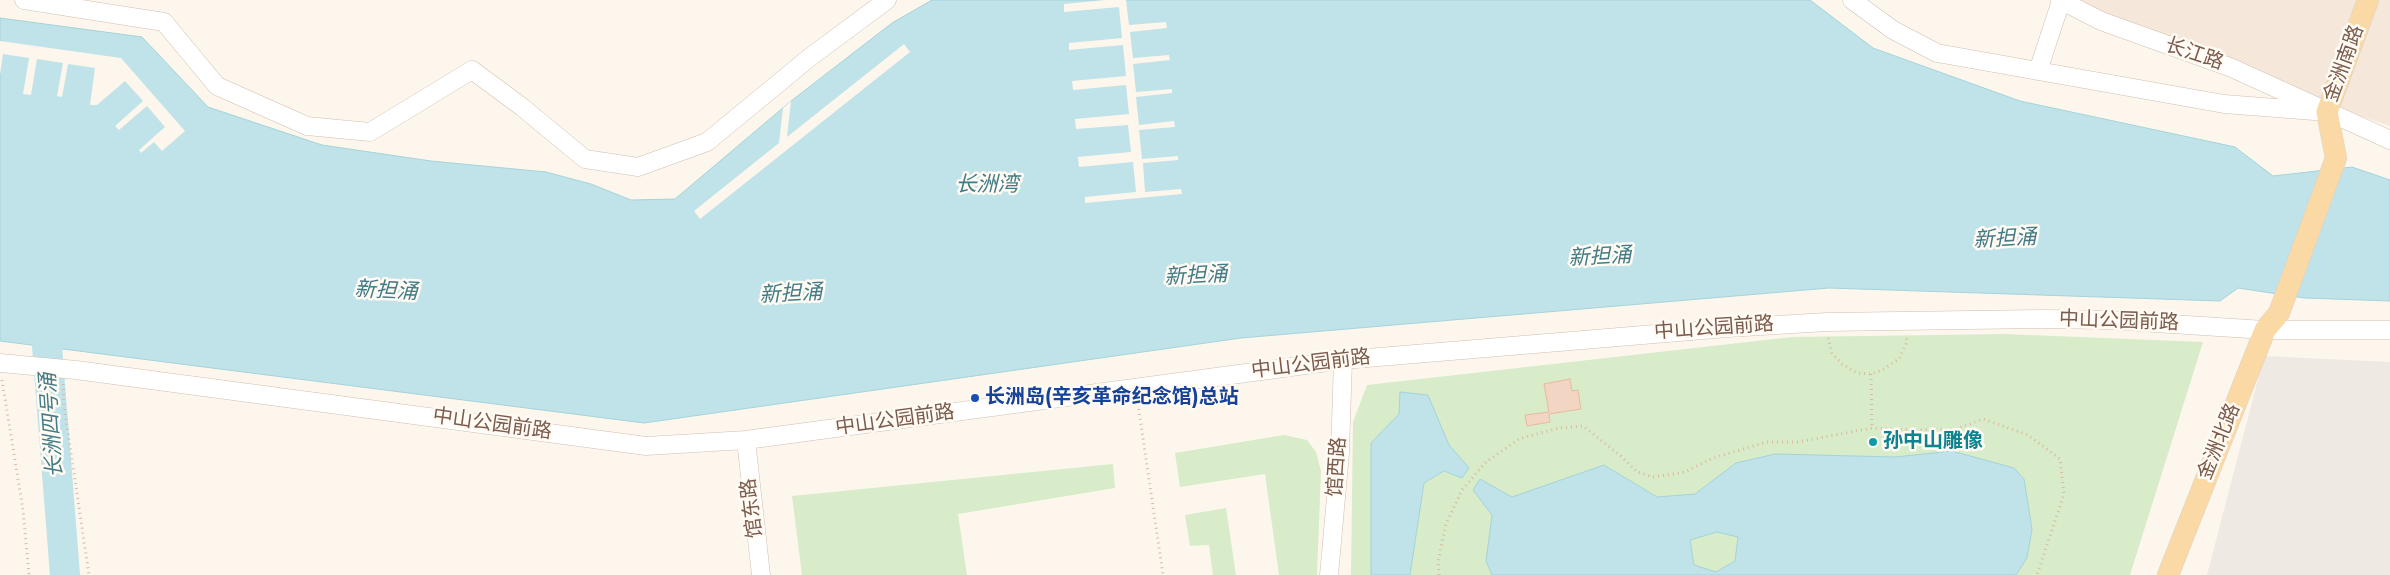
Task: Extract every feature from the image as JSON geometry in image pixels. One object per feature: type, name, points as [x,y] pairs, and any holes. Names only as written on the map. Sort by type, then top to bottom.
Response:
[{"type":"main road","name":"金洲南路","points":[[2336,158],[2327,112],[2368,0]]},
{"type":"main road","name":"金洲北路","points":[[2168,575],[2265,330],[2279,312],[2336,158]]},
{"type":"street","points":[[24,0],[164,22],[216,86],[307,126],[370,132],[472,70],[522,106],[585,159],[638,167],[708,142],[809,58],[887,0]]},
{"type":"street","points":[[1852,0],[1893,30],[1937,53],[2224,104],[2327,112]]},
{"type":"street","points":[[2038,71],[2060,0]]},
{"type":"street","name":"长江路","points":[[2060,0],[2101,21],[2232,68],[2390,140]]},
{"type":"street","name":"中山公园前路","points":[[1,370],[63,369],[646,446],[746,440],[1136,386],[1343,360],[1639,334],[1827,322],[1908,320],[2109,320],[2265,330],[2390,330]]},
{"type":"street","name":"馆西路","points":[[1329,575],[1340,452],[1343,360]]},
{"type":"street","name":"馆东路","points":[[746,440],[761,575]]},
{"type":"path","points":[[1827,322],[1828,342],[1837,358],[1857,373],[1871,374],[1882,370],[1899,359],[1906,344],[1908,320]]},
{"type":"path","points":[[63,369],[64,406],[88,575]]},
{"type":"path","points":[[1,370],[23,510],[29,575]]},
{"type":"path","points":[[1871,374],[1872,428]]},
{"type":"path","points":[[1136,386],[1163,575]]},
{"type":"path","points":[[1439,575],[1438,562],[1446,524],[1466,486],[1486,462],[1519,439],[1559,428],[1583,426],[1621,456],[1637,472],[1653,477],[1685,472],[1712,458],[1767,442],[1798,442],[1872,428],[1915,430],[1956,428],[1983,419],[2028,435],[2060,459],[2064,494],[2038,575]]},
{"type":"shaded area","points":[[2068,0],[2390,0],[2390,126],[2343,110]]},
{"type":"shaded area","points":[[2264,356],[2390,362],[2390,575],[2207,575]]},
{"type":"green space","points":[[2005,334],[2203,342],[2130,575],[1351,575],[1353,422],[1367,385],[1792,337]]},
{"type":"green space","points":[[1284,435],[1307,440],[1316,452],[1321,471],[1317,575],[1279,575],[1265,474],[1180,487],[1175,453]]},
{"type":"green space","points":[[1113,464],[1115,488],[958,514],[967,575],[802,575],[792,496]]},
{"type":"green space","points":[[1226,508],[1236,575],[1213,575],[1209,545],[1190,546],[1185,515]]},
{"type":"water","name":"长洲湾","points":[[932,0],[1810,0],[1873,48],[2020,101],[2235,147],[2273,176],[2352,167],[2390,180],[2390,301],[2304,298],[2238,288],[2220,301],[1829,288],[1241,338],[644,423],[0,341],[0,18],[142,37],[208,107],[322,145],[431,161],[546,172],[591,184],[631,200],[675,199],[791,101],[892,23]]},
{"type":"water","points":[[1400,392],[1428,395],[1449,445],[1469,468],[1462,478],[1444,471],[1424,483],[1410,575],[1371,575],[1371,443],[1399,414]]},
{"type":"water","points":[[1952,451],[2014,468],[2024,479],[2032,529],[2027,558],[2016,575],[1492,575],[1486,561],[1492,515],[1473,490],[1480,479],[1512,497],[1604,465],[1657,497],[1695,494],[1736,463],[1775,454],[1895,457]],"holes":[[[1717,532],[1738,537],[1735,561],[1716,572],[1694,565],[1690,540]]]},
{"type":"pier","points":[[1126,0],[1129,25],[1166,22],[1167,28],[1130,32],[1133,58],[1169,55],[1170,60],[1133,64],[1136,92],[1172,89],[1172,93],[1136,97],[1139,125],[1174,121],[1175,127],[1139,130],[1142,159],[1178,156],[1178,160],[1143,163],[1145,192],[1181,189],[1182,194],[1085,203],[1085,197],[1136,192],[1133,162],[1079,167],[1078,157],[1131,152],[1128,125],[1076,129],[1075,119],[1129,114],[1126,85],[1073,90],[1072,81],[1126,76],[1123,45],[1069,50],[1069,43],[1122,38],[1119,7],[1064,12],[1064,4]]},
{"type":"pier","points":[[0,41],[121,58],[185,131],[162,151],[154,142],[141,153],[139,150],[165,127],[147,106],[119,130],[115,126],[143,101],[125,81],[97,105],[90,105],[95,68],[68,64],[62,97],[57,96],[63,63],[37,59],[31,95],[23,94],[29,58],[3,54],[0,75]]},
{"type":"pier","points":[[904,44],[910,52],[700,219],[694,211],[779,143],[783,108],[791,101],[787,137]]},
{"type":"building","points":[[1570,379],[1572,391],[1578,390],[1581,409],[1549,414],[1550,422],[1527,426],[1525,415],[1549,412],[1544,384]]},
{"type":"waterway","name":"长洲四号涌","points":[[44,308],[65,575]]},
{"type":"place","name":"长洲岛(辛亥革命纪念馆)总站","points":[[975,398]]},
{"type":"place","name":"孙中山雕像","points":[[1873,442]]},
{"type":"water label","name":"新担涌","points":[[2005,240]]},
{"type":"water label","name":"新担涌","points":[[1600,258]]},
{"type":"water label","name":"新担涌","points":[[1196,277]]},
{"type":"water label","name":"新担涌","points":[[386,292]]},
{"type":"water label","name":"新担涌","points":[[791,295]]}]
